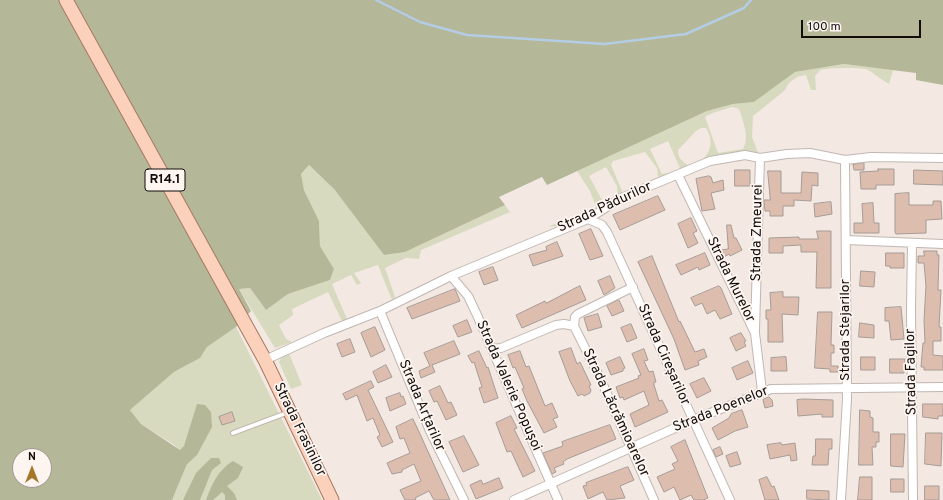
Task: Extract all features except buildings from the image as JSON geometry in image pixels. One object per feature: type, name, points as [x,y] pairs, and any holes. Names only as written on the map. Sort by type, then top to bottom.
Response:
[{"type":"main road","name":"R14.1","points":[[66,0],[264,360]]},
{"type":"main road","name":"Strada Frasinilor","points":[[264,360],[332,500]]},
{"type":"street","name":"Strada Pădurilor","points":[[264,360],[324,333],[380,311],[451,276],[588,218],[621,198],[678,175],[710,160],[745,155],[760,158],[777,155],[810,154],[845,160],[871,157],[943,158]]},
{"type":"street","name":"Strada Zmeurei","points":[[755,333],[760,158]]},
{"type":"street","name":"Strada Stejarilor","points":[[841,500],[845,458],[846,386],[845,160]]},
{"type":"street","name":"Strada Murelor","points":[[678,175],[755,333],[762,391]]},
{"type":"street","name":"Strada Cireșarilor","points":[[588,218],[602,225],[607,232],[730,500]]},
{"type":"street","points":[[846,240],[912,244],[943,244]]},
{"type":"street","name":"Strada Fagilor","points":[[912,244],[913,500]]},
{"type":"street","name":"Strada Valerie Popușoi","points":[[451,276],[468,296],[558,500]]},
{"type":"street","points":[[492,349],[501,348],[556,324],[574,326],[575,317],[578,314],[632,287]]},
{"type":"street","name":"Strada Arțarilor","points":[[380,311],[430,431],[464,500]]},
{"type":"street","name":"Strada Lăcrămioarelor","points":[[574,326],[632,448],[654,500]]},
{"type":"street","name":"Strada Poenelor","points":[[514,500],[693,420],[762,391],[781,388],[846,386],[943,387]]},
{"type":"lane","points":[[233,433],[290,412]]},
{"type":"green space","points":[[0,0],[943,0],[943,85],[916,80],[916,73],[844,64],[795,72],[754,102],[733,104],[707,111],[547,185],[542,177],[499,197],[505,205],[405,252],[384,255],[334,189],[309,165],[301,174],[304,190],[319,221],[320,246],[334,269],[330,280],[288,294],[266,310],[250,288],[239,289],[251,311],[236,327],[207,347],[200,358],[174,372],[130,410],[141,424],[180,450],[184,446],[197,404],[205,405],[211,412],[212,427],[197,455],[187,464],[172,500],[0,500]]},
{"type":"green space","points":[[844,64],[893,70],[889,84],[870,71],[864,69],[844,68],[820,70],[815,76],[816,90],[811,90],[806,75],[797,77],[789,83],[784,91],[753,116],[752,137],[759,155],[722,157],[561,227],[549,226],[594,211],[596,207],[590,191],[577,171],[707,111],[733,104],[754,102],[795,72]],"holes":[[[733,107],[739,109],[746,135],[743,149],[718,153],[705,117]],[[701,128],[706,128],[711,141],[705,157],[701,161],[689,166],[682,161],[678,150],[696,131]],[[668,141],[680,168],[675,172],[662,174],[650,149]],[[645,152],[657,168],[658,177],[623,193],[611,165],[613,161]],[[606,167],[617,186],[618,195],[615,198],[603,202],[589,176]]]},
{"type":"green space","points":[[309,165],[334,189],[384,255],[405,252],[505,205],[510,212],[421,250],[419,259],[406,258],[385,268],[395,297],[392,300],[378,265],[354,273],[361,283],[357,285],[351,275],[332,284],[347,319],[342,321],[328,292],[292,309],[293,315],[279,325],[286,339],[292,342],[275,348],[239,289],[250,288],[266,310],[288,294],[330,280],[334,269],[320,246],[319,221],[304,190],[301,174]]},
{"type":"green space","points":[[236,327],[322,500],[172,500],[187,464],[186,455],[173,444],[141,424],[130,410],[174,372],[200,358],[207,347]]},
{"type":"green space","points":[[289,353],[302,385],[291,389],[279,362],[282,356]]},
{"type":"green space","points":[[211,458],[219,458],[221,463],[212,470],[200,500],[183,500],[196,473]]},
{"type":"green space","points":[[233,461],[243,467],[238,478],[227,486],[234,493],[237,500],[225,500],[225,495],[222,492],[213,500],[206,500],[219,473]]},
{"type":"waterway","points":[[376,0],[420,22],[467,35],[605,44],[686,34],[744,8],[751,0]]}]
